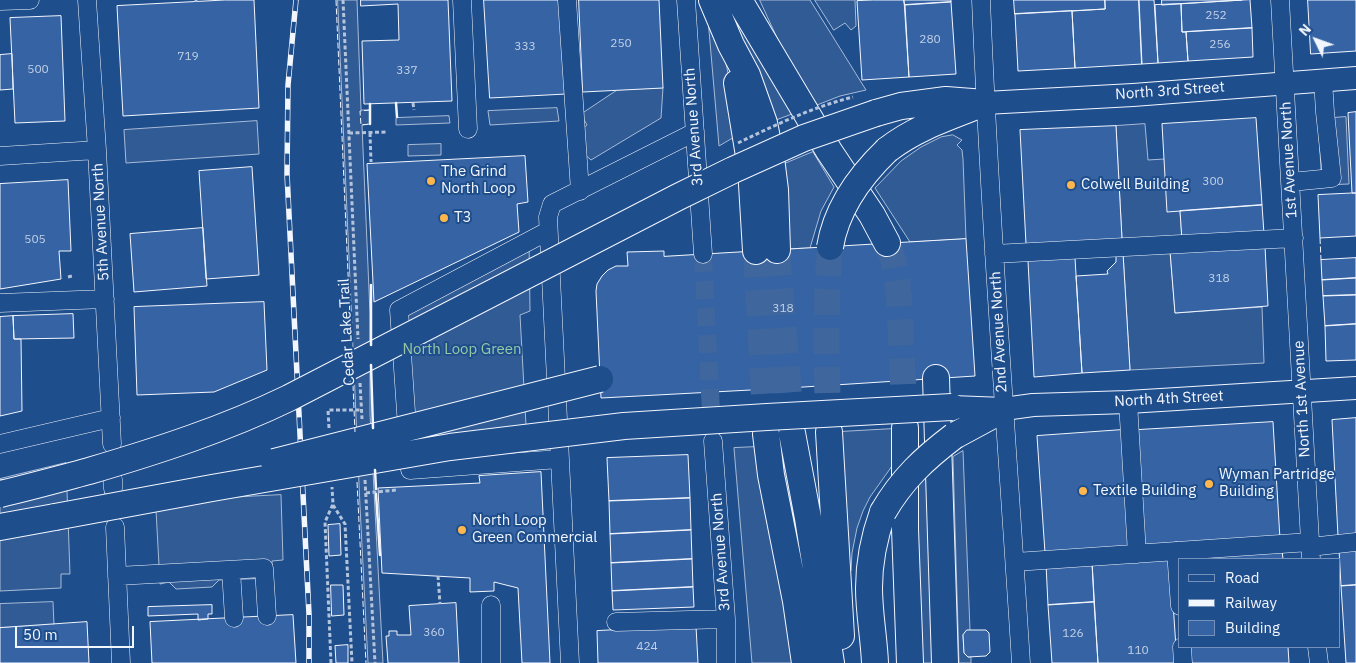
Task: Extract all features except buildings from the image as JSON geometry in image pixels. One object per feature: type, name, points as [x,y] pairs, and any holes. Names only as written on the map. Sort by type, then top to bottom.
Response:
[{"type":"highway","points":[[712,0],[731,45],[766,250]]},
{"type":"highway","points":[[739,0],[830,151],[872,215],[886,243]]},
{"type":"highway","points":[[0,494],[131,459],[200,436],[246,418],[289,398],[669,201],[804,138],[901,106],[946,100],[985,102]]},
{"type":"highway","points":[[830,246],[832,234],[845,205],[862,176],[874,162],[908,135],[985,102]]},
{"type":"highway","points":[[936,378],[946,663]]},
{"type":"highway","points":[[55,517],[600,379]]},
{"type":"highway","points":[[0,527],[450,447],[633,426],[952,408]]},
{"type":"highway","points":[[875,663],[869,574],[873,542],[883,512],[900,485],[924,460],[993,409]]},
{"type":"highway","points":[[905,428],[905,529],[910,663]]},
{"type":"highway","points":[[829,432],[843,663]]},
{"type":"highway","points":[[766,434],[771,475],[796,600],[805,663]]},
{"type":"highway","points":[[792,434],[808,518],[831,663]]},
{"type":"main road","name":"North 3rd Street","points":[[985,102],[1133,95],[1356,78]]},
{"type":"main road","name":"North 4th Street","points":[[952,408],[993,409],[1033,405],[1128,402],[1328,388],[1356,388]]},
{"type":"street","points":[[0,2],[30,0]]},
{"type":"street","name":"5th Avenue North","points":[[87,0],[97,150],[112,444]]},
{"type":"street","points":[[462,0],[468,129]]},
{"type":"street","points":[[567,0],[580,191]]},
{"type":"street","name":"3rd Avenue North","points":[[686,0],[703,254]]},
{"type":"street","name":"2nd Avenue North","points":[[981,0],[994,254],[993,409],[1014,562],[1021,663]]},
{"type":"street","points":[[1280,0],[1285,83]]},
{"type":"street","points":[[1290,182],[1332,178],[1323,80]]},
{"type":"street","name":"1st Avenue North","points":[[1285,83],[1294,238]]},
{"type":"street","points":[[570,663],[548,218],[552,204],[695,132]]},
{"type":"street","points":[[0,156],[97,150]]},
{"type":"street","points":[[548,231],[399,310],[410,470],[559,460]]},
{"type":"street","points":[[994,254],[1294,238]]},
{"type":"street","name":"North 1st Avenue","points":[[1294,238],[1310,549]]},
{"type":"street","points":[[0,303],[105,299]]},
{"type":"street","points":[[1128,402],[1137,554]]},
{"type":"street","points":[[0,444],[111,418]]},
{"type":"street","name":"3rd Avenue North","points":[[713,441],[726,618],[726,663]]},
{"type":"street","points":[[115,527],[121,663]]},
{"type":"street","points":[[1014,562],[1176,552],[1310,549],[1356,542]]},
{"type":"street","points":[[1176,552],[1178,579]]},
{"type":"street","points":[[117,576],[264,568],[267,616]]},
{"type":"street","points":[[231,570],[234,618]]},
{"type":"street","points":[[491,605],[491,663]]},
{"type":"street","points":[[616,622],[726,618]]},
{"type":"street","points":[[1182,648],[1183,663]]},
{"type":"street","points":[[1317,648],[1318,663]]},
{"type":"path","name":"Cedar Lake Trail","points":[[343,0],[358,341]]},
{"type":"path","points":[[413,103],[414,110]]},
{"type":"path","points":[[349,134],[388,132]]},
{"type":"path","points":[[370,133],[371,162]]},
{"type":"path","name":"Cedar Lake Trail","points":[[360,380],[362,419]]},
{"type":"path","points":[[365,475],[375,663]]},
{"type":"path","points":[[366,493],[396,490]]},
{"type":"path","points":[[331,663],[325,522],[333,504],[345,524],[352,663]]},
{"type":"path","points":[[438,576],[440,604]]},
{"type":"shaded area","points":[[338,0],[357,0],[361,110],[370,110],[370,124],[362,125],[370,314],[370,414],[383,663],[368,663]]},
{"type":"shaded area","points":[[729,0],[792,114],[768,123]]},
{"type":"shaded area","points":[[760,0],[810,0],[866,90],[840,96],[817,105],[785,55]]},
{"type":"shaded area","points":[[815,0],[855,0],[856,26],[851,30],[845,23],[834,30]]},
{"type":"shaded area","points":[[715,16],[729,77],[736,136],[719,146],[708,19]]},
{"type":"shaded area","points":[[663,88],[661,118],[591,160],[582,152],[581,130],[587,125],[581,114],[617,90]]},
{"type":"shaded area","points":[[557,108],[559,121],[490,125],[488,111]]},
{"type":"shaded area","points":[[449,116],[450,123],[396,125],[396,118]]},
{"type":"shaded area","points":[[1346,117],[1349,184],[1322,185],[1318,119]]},
{"type":"shaded area","points":[[257,121],[259,154],[126,163],[124,130]]},
{"type":"shaded area","points":[[1145,124],[1148,160],[1164,159],[1180,211],[1182,240],[1122,239],[1116,126]]},
{"type":"shaded area","points":[[953,135],[962,140],[957,145],[962,150],[963,159],[966,239],[910,242],[875,188],[901,161],[921,147],[941,137]]},
{"type":"shaded area","points":[[441,144],[441,155],[408,156],[408,145]]},
{"type":"shaded area","points":[[813,152],[834,187],[821,211],[810,248],[783,249],[777,167]]},
{"type":"shaded area","name":"North Loop Green","points":[[529,241],[530,311],[520,315],[528,462],[410,470],[399,310]]},
{"type":"shaded area","points":[[1170,251],[1175,313],[1262,307],[1264,363],[1130,370],[1123,253]]},
{"type":"shaded area","points":[[893,429],[892,466],[870,497],[863,511],[852,553],[851,571],[848,571],[839,432]]},
{"type":"shaded area","points":[[756,447],[762,498],[789,627],[793,663],[752,663],[734,448]]},
{"type":"shaded area","points":[[963,451],[970,630],[963,635],[964,652],[968,657],[971,657],[971,663],[959,663],[953,457]]},
{"type":"shaded area","points":[[66,463],[70,574],[61,574],[61,588],[0,591],[0,479]]},
{"type":"shaded area","points":[[933,470],[938,663],[915,663],[909,496]]},
{"type":"shaded area","points":[[281,495],[283,560],[272,561],[272,578],[219,580],[212,587],[176,589],[169,582],[160,584],[156,510],[217,498]]},
{"type":"shaded area","points":[[53,602],[54,625],[0,628],[0,604]]},
{"type":"tunnel","points":[[887,243],[894,262],[899,295],[905,428]]},
{"type":"tunnel","points":[[829,432],[826,339],[830,247]]},
{"type":"tunnel","points":[[777,250],[792,433]]},
{"type":"tunnel","points":[[756,251],[766,434]]},
{"type":"tunnel","points":[[703,254],[712,431]]},
{"type":"railway","points":[[296,0],[288,85],[287,174],[309,614],[309,663]]},
{"type":"fence","points":[[336,0],[351,341]]},
{"type":"fence","points":[[370,110],[360,111],[361,125],[370,124]]},
{"type":"fence","points":[[1320,238],[1321,260]]},
{"type":"fence","points":[[353,385],[355,432]]},
{"type":"fence","points":[[357,482],[366,663]]},
{"type":"wall","points":[[396,103],[397,117]]},
{"type":"wall","points":[[370,104],[370,124]]},
{"type":"wall","points":[[371,285],[371,345]]},
{"type":"wall","points":[[371,365],[373,428]]},
{"type":"wall","points":[[375,470],[376,489]]},
{"type":"wall","points":[[376,494],[380,555]]},
{"type":"place","name":"The Grind North Loop","points":[[431,181]]},
{"type":"place","name":"Colwell Building","points":[[1071,185]]},
{"type":"place","name":"T3","points":[[444,218]]},
{"type":"place","name":"Wyman Partridge Building","points":[[1209,484]]},
{"type":"place","name":"Textile Building","points":[[1083,491]]},
{"type":"place","name":"North Loop Green Commercial","points":[[462,530]]}]
